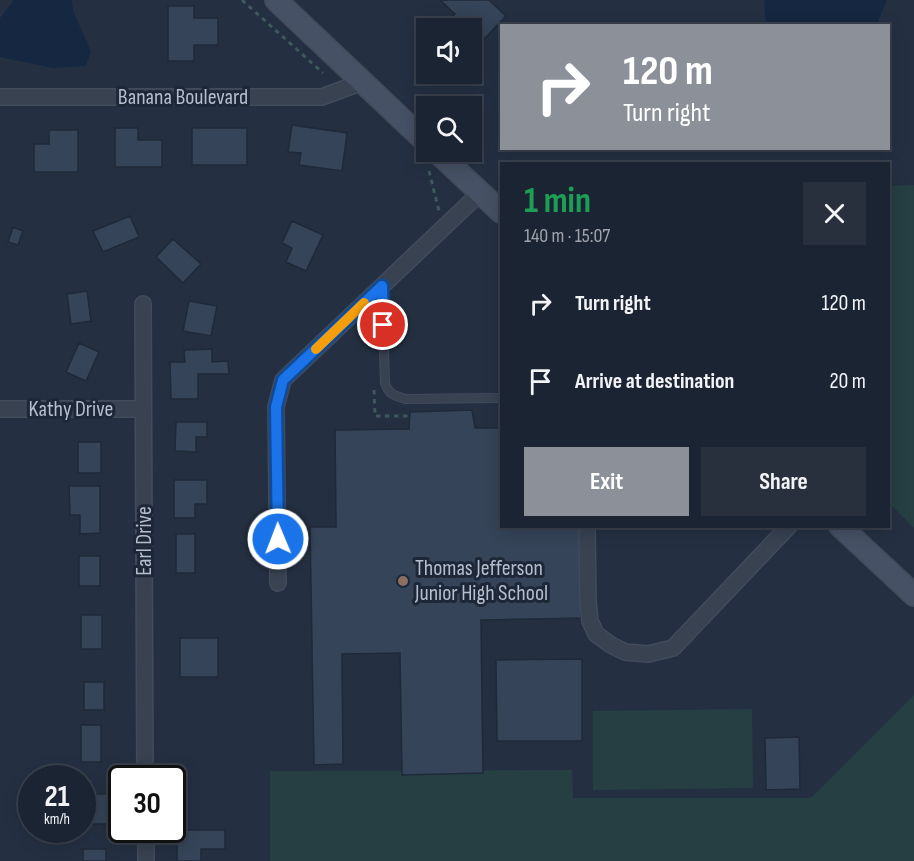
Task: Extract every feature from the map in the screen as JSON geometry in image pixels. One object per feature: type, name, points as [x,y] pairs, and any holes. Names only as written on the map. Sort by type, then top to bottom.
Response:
[{"type":"main road","points":[[276,0],[416,133]]},
{"type":"main road","points":[[436,162],[480,193],[500,211]]},
{"type":"main road","points":[[842,528],[914,595]]},
{"type":"street","name":"Banana Boulevard","points":[[0,97],[322,97],[362,82]]},
{"type":"street","points":[[278,583],[276,407],[283,380],[480,193]]},
{"type":"street","name":"Earl Drive","points":[[143,304],[145,765]]},
{"type":"street","name":"Kathy Drive","points":[[0,409],[143,409]]},
{"type":"street","points":[[587,528],[588,603],[590,621],[596,634],[610,645],[625,652],[648,654],[673,648],[787,528]]},
{"type":"street","points":[[146,843],[146,861]]},
{"type":"lane","points":[[382,286],[385,383],[388,391],[405,399],[500,398]]},
{"type":"path","points":[[432,162],[443,228]]},
{"type":"green space","points":[[914,185],[914,528],[890,504],[890,186]]},
{"type":"green space","points":[[914,695],[914,861],[270,861],[270,771],[572,770],[573,798],[811,798]]},
{"type":"green space","points":[[752,709],[753,788],[593,790],[593,711]]},
{"type":"water","points":[[12,0],[72,0],[73,11],[91,51],[86,66],[53,68],[0,57],[0,18],[13,2]]},
{"type":"water","points":[[764,0],[887,0],[878,24],[766,24]]},
{"type":"building","points":[[440,0],[489,0],[506,16],[482,41],[482,18],[451,18],[455,14]]},
{"type":"building","points":[[168,6],[194,6],[194,18],[218,18],[218,45],[194,45],[194,61],[168,61]]},
{"type":"building","points":[[292,125],[347,133],[342,171],[299,165],[301,153],[288,152]]},
{"type":"building","points":[[115,128],[138,128],[138,140],[162,140],[162,167],[115,167]]},
{"type":"building","points":[[192,128],[247,128],[247,165],[192,165]]},
{"type":"building","points":[[49,130],[78,130],[78,172],[34,172],[34,144],[49,144]]},
{"type":"building","points":[[130,216],[139,237],[103,252],[93,231]]},
{"type":"building","points":[[292,221],[323,235],[306,271],[286,262],[292,248],[282,243]]},
{"type":"building","points":[[13,227],[23,231],[18,245],[8,242]]},
{"type":"building","points":[[173,239],[201,264],[183,283],[156,257]]},
{"type":"building","points":[[87,291],[91,321],[71,324],[67,294]]},
{"type":"building","points":[[189,301],[217,306],[211,336],[183,331]]},
{"type":"building","points":[[79,343],[99,352],[86,381],[66,372]]},
{"type":"building","points":[[212,349],[212,362],[228,361],[229,374],[198,374],[198,399],[171,399],[170,362],[185,362],[184,350]]},
{"type":"building","points":[[472,410],[475,428],[500,428],[500,528],[580,528],[581,618],[481,620],[483,773],[402,775],[400,653],[342,654],[343,764],[314,765],[310,527],[336,527],[335,430],[409,429],[410,412]]},
{"type":"building","points":[[176,422],[207,422],[207,437],[196,437],[196,452],[175,451]]},
{"type":"building","points":[[78,442],[101,442],[101,473],[78,473]]},
{"type":"building","points":[[174,480],[207,480],[207,504],[195,504],[195,518],[174,518]]},
{"type":"building","points":[[69,486],[100,486],[100,533],[80,534],[80,515],[70,515]]},
{"type":"building","points":[[176,534],[195,534],[195,573],[176,573]]},
{"type":"building","points":[[79,556],[100,556],[100,586],[79,586]]},
{"type":"building","points":[[81,615],[102,615],[102,649],[81,649]]},
{"type":"building","points":[[180,638],[218,638],[218,677],[180,677]]},
{"type":"building","points":[[582,659],[582,741],[497,741],[496,660]]},
{"type":"building","points":[[84,682],[104,682],[104,710],[84,710]]},
{"type":"building","points":[[81,725],[101,725],[101,762],[81,762]]},
{"type":"building","points":[[799,737],[800,789],[766,790],[765,738]]},
{"type":"building","points":[[96,794],[108,794],[108,824],[96,824]]},
{"type":"building","points":[[186,830],[225,830],[225,849],[201,849],[201,861],[177,861],[177,843],[186,843]]},
{"type":"building","points":[[83,849],[106,849],[106,861],[83,861]]},
{"type":"slow traffic","points":[[316,349],[364,303]]},
{"type":"place","name":"Thomas Jefferson Junior High School","points":[[403,581]]},
{"type":"route","points":[[278,539],[276,407],[283,380],[382,286],[383,325]]}]
